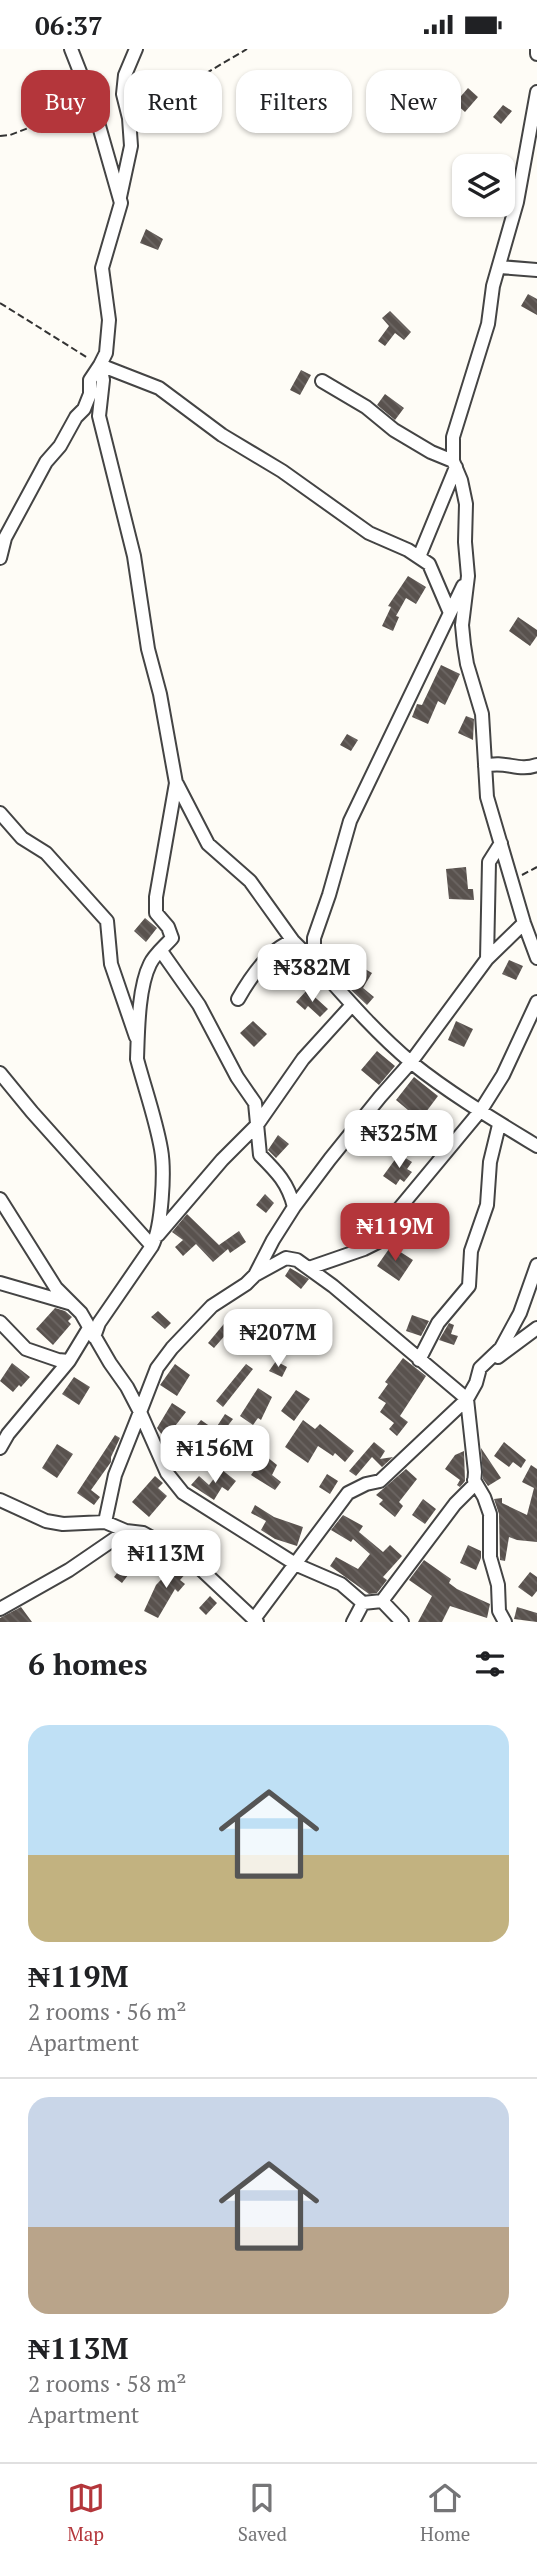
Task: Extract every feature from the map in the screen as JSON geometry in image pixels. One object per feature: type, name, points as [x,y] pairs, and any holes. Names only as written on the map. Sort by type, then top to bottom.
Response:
[{"type":"street","points":[[0,558],[5,538],[46,462],[61,446],[83,409],[90,394],[90,380],[106,353],[109,320],[102,268],[121,203],[93,105],[71,49]]},
{"type":"street","points":[[120,198],[131,146],[129,118],[122,94],[125,75],[136,49]]},
{"type":"street","points":[[537,49],[537,54]]},
{"type":"street","points":[[537,92],[517,202],[493,286],[487,330],[453,437],[454,464],[466,504],[468,576],[463,635],[467,664],[482,714],[487,797],[537,958]]},
{"type":"street","points":[[500,267],[537,270]]},
{"type":"street","points":[[100,365],[159,388],[222,435],[282,471],[369,534],[408,550],[429,564],[450,613]]},
{"type":"street","points":[[100,365],[103,380],[99,416],[134,556],[148,649],[160,694],[176,783],[208,844],[250,881],[293,941],[352,1005],[411,1062],[499,1125],[537,1146]]},
{"type":"street","points":[[322,381],[366,407],[412,441],[454,464]]},
{"type":"street","points":[[419,557],[454,464]]},
{"type":"street","points":[[314,962],[314,938],[330,895],[350,821],[468,576]]},
{"type":"street","points":[[485,766],[500,762],[524,769],[537,765]]},
{"type":"street","points":[[155,1241],[162,1151],[138,1059],[138,1044],[144,982],[150,962],[172,938],[168,927],[156,913],[156,897],[176,783]]},
{"type":"street","points":[[0,813],[22,838],[46,853],[107,921],[111,964],[138,1044]]},
{"type":"street","points":[[487,959],[489,862],[501,843]]},
{"type":"street","points":[[255,1275],[294,1207],[380,1097],[411,1062],[487,959],[524,923]]},
{"type":"street","points":[[238,999],[247,983],[281,945],[293,941]]},
{"type":"street","points":[[161,951],[199,1005],[237,1077],[255,1103],[260,1155],[290,1189],[294,1207]]},
{"type":"street","points":[[309,1268],[382,1240],[393,1216],[481,1110],[503,1075],[537,1002]]},
{"type":"street","points":[[0,1448],[8,1434],[92,1333],[155,1241],[222,1160],[257,1125],[303,1059],[352,1005]]},
{"type":"street","points":[[0,1073],[32,1112],[155,1241]]},
{"type":"street","points":[[419,1360],[438,1323],[469,1286],[471,1251],[487,1205],[490,1162],[499,1125]]},
{"type":"street","points":[[0,1199],[56,1289],[81,1313],[127,1387],[139,1412],[166,1473],[183,1493],[297,1565],[341,1584],[363,1603],[382,1601],[455,1504],[474,1485],[467,1399],[309,1268],[297,1260],[286,1258],[255,1275],[212,1306],[172,1348],[157,1369],[139,1412],[115,1475],[106,1522]]},
{"type":"street","points":[[0,1500],[55,1523],[106,1522],[126,1531],[143,1533],[190,1559],[255,1621],[273,1592],[297,1565],[348,1493],[366,1484],[380,1481],[467,1399],[480,1368],[501,1347],[520,1313],[537,1265]]},
{"type":"street","points":[[0,1283],[70,1303]]},
{"type":"street","points":[[0,1322],[26,1349],[69,1361]]},
{"type":"street","points":[[480,1368],[537,1328]]},
{"type":"street","points":[[474,1480],[484,1497],[489,1514],[490,1557],[498,1585],[499,1611],[508,1621]]},
{"type":"street","points":[[0,1609],[69,1570],[126,1531]]},
{"type":"street","points":[[382,1601],[402,1622]]},
{"type":"street","points":[[353,1622],[363,1603]]},
{"type":"path","points":[[0,303],[100,365]]},
{"type":"path","points":[[512,880],[537,867]]},
{"type":"building","points":[[468,88],[478,97],[465,112],[461,108],[461,96]]},
{"type":"building","points":[[503,105],[512,111],[501,124],[493,117]]},
{"type":"building","points":[[146,229],[163,239],[158,250],[140,243]]},
{"type":"building","points":[[528,294],[537,299],[537,315],[521,306]]},
{"type":"building","points":[[390,311],[411,332],[404,340],[395,333],[385,346],[378,341],[389,326],[382,318]]},
{"type":"building","points":[[301,370],[311,375],[300,395],[290,390]]},
{"type":"building","points":[[385,394],[404,408],[395,420],[377,405]]},
{"type":"building","points":[[408,576],[426,587],[416,604],[406,598],[396,616],[399,617],[393,631],[382,626],[391,607],[388,606]]},
{"type":"building","points":[[518,617],[537,630],[537,636],[530,646],[509,631]]},
{"type":"building","points":[[441,665],[460,674],[445,705],[438,701],[428,724],[412,717],[417,704],[422,705]]},
{"type":"building","points":[[466,716],[474,719],[473,740],[458,733]]},
{"type":"building","points":[[347,734],[358,740],[351,751],[340,745]]},
{"type":"building","points":[[466,867],[468,889],[473,889],[474,900],[449,899],[446,869]]},
{"type":"building","points":[[145,918],[157,928],[146,942],[134,931]]},
{"type":"building","points":[[509,960],[523,966],[516,980],[502,974]]},
{"type":"building","points":[[358,965],[372,973],[363,988],[374,997],[367,1005],[347,986]]},
{"type":"building","points":[[307,990],[328,1009],[320,1017],[308,1006],[305,1010],[296,1002]]},
{"type":"building","points":[[253,1021],[267,1034],[254,1047],[240,1033]]},
{"type":"building","points":[[456,1021],[473,1029],[464,1047],[448,1040]]},
{"type":"building","points":[[377,1051],[395,1066],[379,1085],[361,1070]]},
{"type":"building","points":[[414,1077],[438,1096],[420,1120],[396,1100]]},
{"type":"building","points":[[278,1135],[289,1144],[276,1158],[268,1150]]},
{"type":"building","points":[[399,1154],[412,1162],[407,1169],[412,1172],[404,1182],[400,1179],[396,1185],[383,1176]]},
{"type":"building","points":[[265,1194],[274,1203],[266,1213],[256,1205]]},
{"type":"building","points":[[187,1214],[219,1245],[239,1231],[246,1242],[230,1253],[228,1249],[213,1262],[196,1244],[183,1256],[175,1247],[183,1240],[172,1232]]},
{"type":"building","points":[[391,1246],[413,1260],[399,1281],[377,1266]]},
{"type":"building","points":[[290,1268],[309,1279],[301,1289],[285,1276]]},
{"type":"building","points":[[55,1308],[72,1317],[68,1321],[71,1324],[53,1345],[36,1329]]},
{"type":"building","points":[[158,1311],[171,1323],[165,1329],[151,1317]]},
{"type":"building","points":[[412,1315],[429,1321],[421,1336],[406,1331]]},
{"type":"building","points":[[228,1319],[234,1325],[214,1348],[208,1343]]},
{"type":"building","points":[[449,1323],[454,1325],[451,1334],[458,1336],[454,1345],[439,1340]]},
{"type":"building","points":[[403,1358],[426,1376],[400,1416],[408,1422],[397,1436],[389,1429],[394,1423],[380,1412],[386,1403],[378,1398],[388,1384],[385,1382]]},
{"type":"building","points":[[276,1361],[287,1367],[282,1377],[269,1371]]},
{"type":"building","points":[[12,1363],[30,1377],[13,1392],[0,1381]]},
{"type":"building","points":[[175,1364],[190,1375],[177,1396],[160,1385]]},
{"type":"building","points":[[246,1364],[253,1369],[223,1407],[216,1401]]},
{"type":"building","points":[[74,1377],[90,1387],[79,1405],[62,1394]]},
{"type":"building","points":[[258,1388],[272,1397],[261,1420],[258,1418],[253,1425],[240,1416]]},
{"type":"building","points":[[296,1390],[310,1399],[294,1421],[281,1411]]},
{"type":"building","points":[[172,1403],[186,1412],[165,1439],[157,1428]]},
{"type":"building","points":[[225,1414],[233,1419],[216,1441],[210,1437]]},
{"type":"building","points":[[201,1420],[211,1427],[194,1451],[201,1457],[193,1468],[182,1459],[178,1463],[165,1448],[161,1437],[178,1449]]},
{"type":"building","points":[[303,1420],[315,1429],[320,1424],[354,1451],[345,1462],[335,1453],[333,1456],[318,1446],[308,1463],[285,1447]]},
{"type":"building","points":[[115,1435],[120,1438],[111,1462],[91,1490],[100,1497],[94,1505],[77,1493]]},
{"type":"building","points":[[374,1442],[385,1451],[380,1459],[393,1457],[382,1467],[372,1457],[356,1476],[349,1471]]},
{"type":"building","points":[[504,1442],[526,1460],[521,1468],[513,1462],[509,1467],[494,1456]]},
{"type":"building","points":[[57,1444],[73,1454],[57,1478],[42,1468]]},
{"type":"building","points":[[481,1448],[501,1478],[488,1486],[483,1479]]},
{"type":"building","points":[[464,1451],[465,1481],[460,1487],[457,1485],[460,1480],[445,1469],[455,1455]]},
{"type":"building","points":[[261,1452],[277,1465],[272,1475],[281,1482],[275,1490],[251,1475],[258,1465],[255,1464]]},
{"type":"building","points":[[531,1465],[537,1469],[537,1542],[509,1537],[505,1561],[500,1560],[499,1514],[494,1499],[502,1498],[502,1503],[527,1515],[534,1488],[522,1482]]},
{"type":"building","points":[[221,1469],[236,1481],[228,1491],[222,1487],[214,1500],[191,1485],[199,1476],[209,1485]]},
{"type":"building","points":[[406,1469],[417,1479],[399,1502],[403,1506],[395,1517],[379,1504],[383,1500],[376,1495]]},
{"type":"building","points":[[327,1474],[338,1481],[330,1494],[319,1487]]},
{"type":"building","points":[[155,1476],[163,1483],[158,1488],[167,1496],[149,1517],[132,1502]]},
{"type":"building","points":[[423,1499],[436,1509],[425,1524],[412,1515]]},
{"type":"building","points":[[255,1505],[274,1517],[303,1527],[297,1546],[275,1539],[261,1530],[266,1521],[251,1513]]},
{"type":"building","points":[[343,1515],[363,1526],[359,1532],[383,1552],[390,1545],[402,1556],[383,1577],[387,1580],[377,1593],[369,1594],[330,1566],[336,1557],[358,1569],[370,1554],[353,1539],[351,1542],[331,1530]]},
{"type":"building","points":[[468,1545],[481,1551],[476,1570],[460,1563]]},
{"type":"building","points":[[119,1554],[135,1566],[122,1583],[114,1577],[121,1568],[113,1561]]},
{"type":"building","points":[[424,1560],[451,1579],[449,1583],[457,1589],[490,1604],[487,1618],[450,1606],[442,1622],[418,1622],[432,1596],[409,1580]]},
{"type":"building","points":[[178,1562],[189,1570],[180,1580],[185,1584],[178,1592],[175,1589],[158,1618],[144,1611],[156,1585]]},
{"type":"building","points":[[530,1572],[537,1577],[537,1591],[532,1597],[518,1587]]},
{"type":"building","points":[[210,1596],[217,1603],[206,1615],[199,1608]]},
{"type":"building","points":[[21,1607],[32,1622],[0,1622],[0,1618]]},
{"type":"building","points":[[517,1607],[537,1613],[537,1622],[514,1619]]}]
